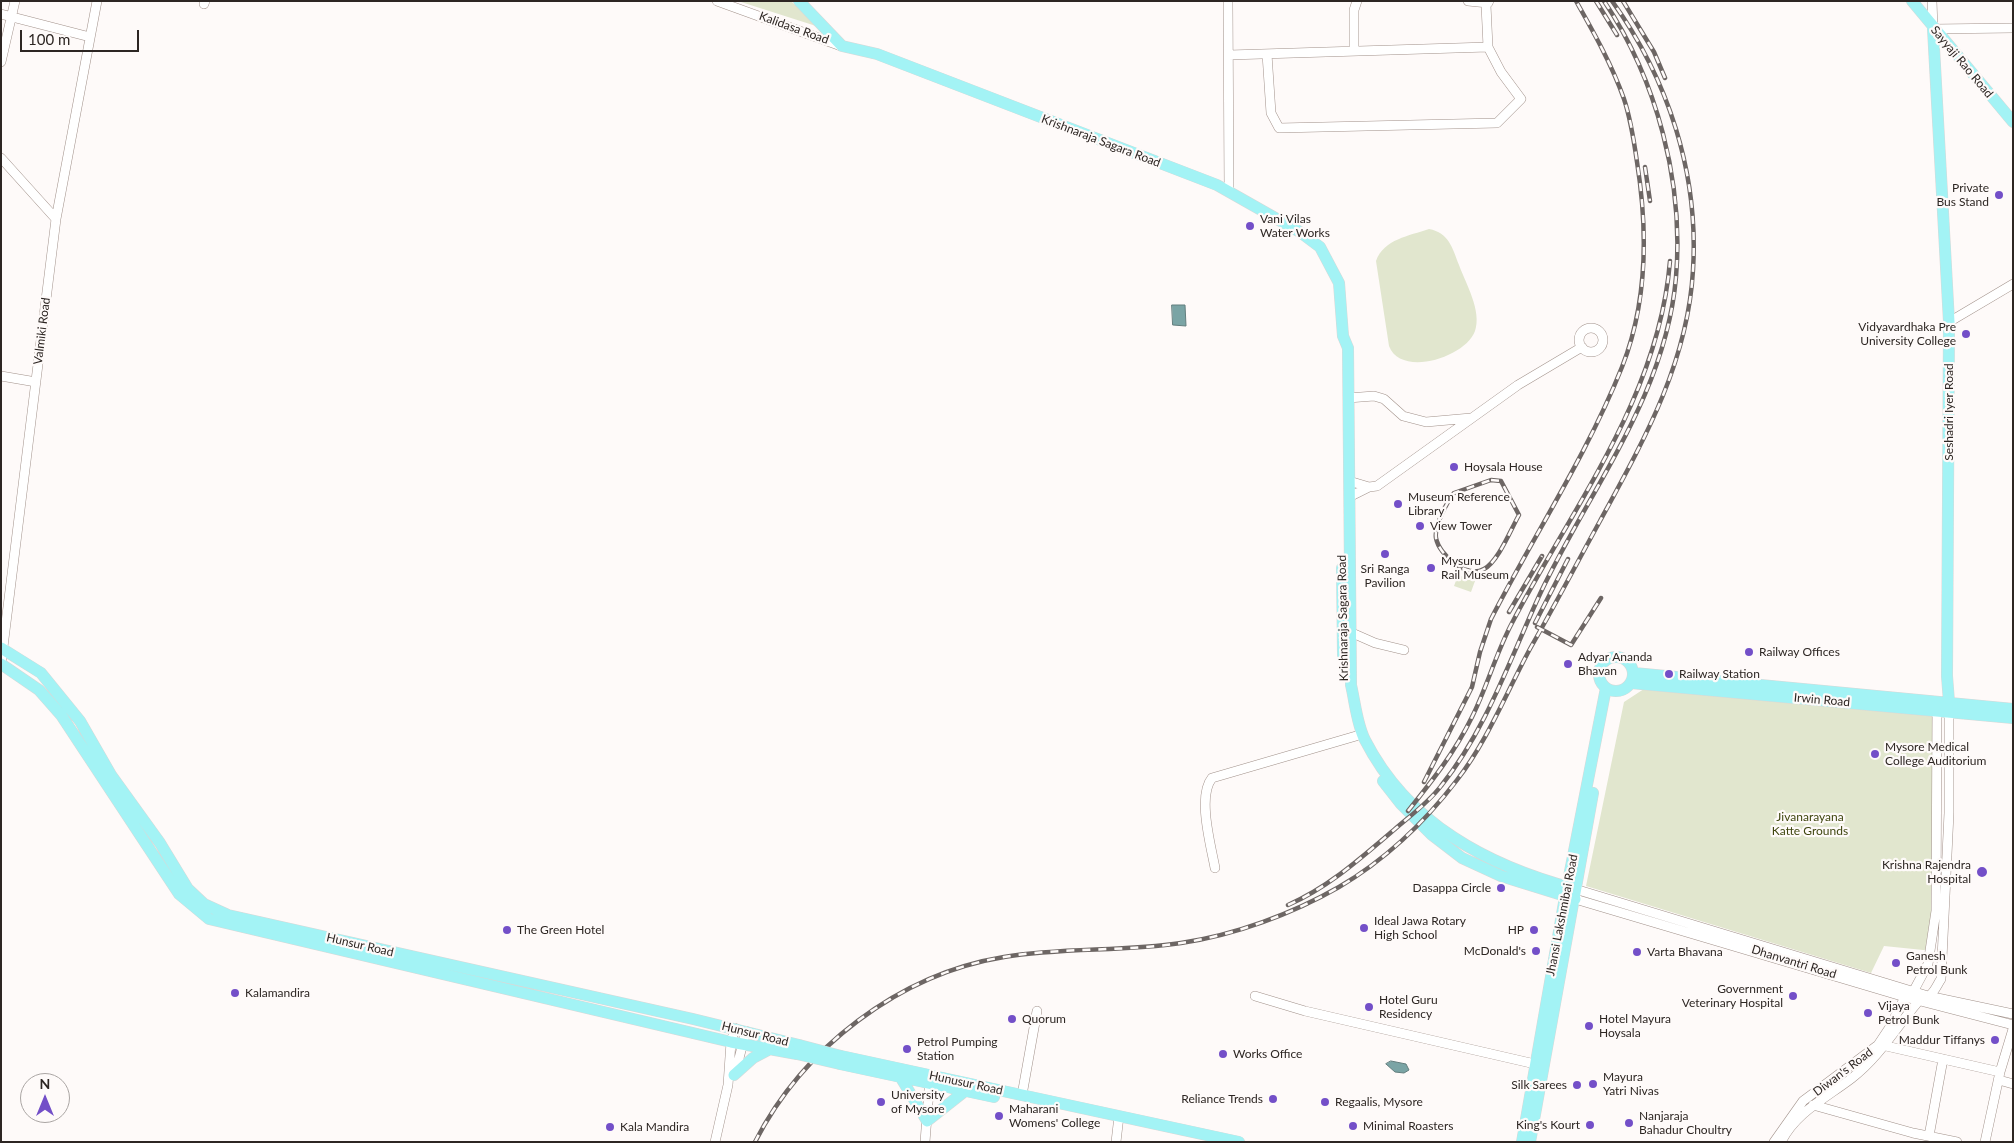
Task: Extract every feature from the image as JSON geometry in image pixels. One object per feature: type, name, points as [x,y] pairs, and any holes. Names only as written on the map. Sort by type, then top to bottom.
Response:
[{"type":"main road","points":[[800,1],[842,46]]},
{"type":"main road","name":"Sayyaji Rao Road","points":[[1912,1],[1933,29],[2012,120]]},
{"type":"main road","name":"Seshadri Iyer Road","points":[[1933,29],[1949,322],[1947,676],[1949,707]]},
{"type":"main road","name":"Krishnaraja Sagara Road","points":[[842,46],[877,54],[1230,191],[1300,232],[1320,247],[1339,283],[1343,336],[1348,348],[1343,686],[1357,742],[1401,804],[1432,835],[1462,858],[1501,876],[1571,893]]},
{"type":"main road","name":"Krishnaraja Sagara Road","points":[[1343,336],[1340,348],[1346,481]]},
{"type":"main road","name":"Krishnaraja Sagara Road","points":[[1346,497],[1351,685],[1364,739],[1391,779],[1441,829],[1469,849],[1571,893]]},
{"type":"main road","name":"Hunsur Road","points":[[2,648],[41,673],[80,721],[111,775],[160,843],[188,889],[204,904],[228,915],[740,1030],[798,1050],[901,1078],[930,1080],[965,1092],[1118,1119],[1204,1142]]},
{"type":"main road","points":[[1623,658],[1630,664],[1632,678],[1623,690],[1609,690],[1600,679],[1599,673],[1603,663],[1608,659],[1623,658]]},
{"type":"main road","points":[[1,664],[39,690],[61,715],[179,894],[209,918],[737,1043],[798,1050]]},
{"type":"main road","name":"Seshadri Iyer Road","points":[[1937,706],[1947,676]]},
{"type":"main road","name":"Irwin Road","points":[[1632,678],[1949,707],[2013,709]]},
{"type":"main road","name":"Jhansi Lakshmibai Road","points":[[1530,1142],[1571,893],[1609,690]]},
{"type":"main road","name":"Irwin Road","points":[[1949,707],[2013,718]]},
{"type":"main road","name":"Jhansi Lakshmibai Road","points":[[1522,1142],[1535,1064],[1571,893]]},
{"type":"main road","points":[[731,1080],[753,1058],[772,1048]]},
{"type":"main road","name":"Hunusur Road","points":[[840,1060],[930,1080],[1022,1095],[1118,1119],[1239,1142]]},
{"type":"main road","points":[[901,1078],[927,1121],[965,1092]]},
{"type":"street","points":[[1,62],[15,1]]},
{"type":"street","name":"Valmiki Road","points":[[1,664],[56,219],[97,1]]},
{"type":"street","name":"Kalidasa Road","points":[[717,1],[842,46]]},
{"type":"street","points":[[1228,1],[1230,191]]},
{"type":"street","points":[[1354,51],[1354,10],[1357,1]]},
{"type":"street","points":[[1267,54],[1271,113],[1279,128],[1497,122],[1521,99],[1500,72],[1488,47],[1488,2],[1468,1]]},
{"type":"street","points":[[1932,1],[1933,29],[2013,28]]},
{"type":"street","points":[[1,14],[90,37]]},
{"type":"street","points":[[1229,55],[1488,47]]},
{"type":"street","points":[[1,158],[56,219]]},
{"type":"street","points":[[1949,322],[2013,284]]},
{"type":"street","points":[[1346,497],[1376,486],[1518,385],[1582,347]]},
{"type":"street","points":[[1,376],[36,382]]},
{"type":"street","points":[[1348,398],[1374,396],[1384,399],[1403,416],[1426,422],[1472,418]]},
{"type":"street","points":[[1346,481],[1369,487]]},
{"type":"street","points":[[1350,632],[1375,643],[1404,650]]},
{"type":"street","name":"Seshadri Iyer Road","points":[[1909,994],[1928,964],[1934,934],[1938,841],[1937,706]]},
{"type":"street","points":[[1781,1142],[1798,1118],[1850,1080],[1886,1046],[1941,979],[1949,812],[1949,707]]},
{"type":"street","points":[[1215,868],[1205,803],[1208,783],[1212,778],[1356,736]]},
{"type":"street","name":"Dhanvantri Road","points":[[1571,893],[2013,1025]]},
{"type":"street","name":"Diwan's Road","points":[[1774,1142],[1803,1101],[1878,1045],[1909,994]]},
{"type":"street","points":[[1254,996],[1305,1012],[1535,1064]]},
{"type":"street","name":"Dhanvantri Road","points":[[1924,998],[2013,1014]]},
{"type":"street","points":[[1022,1095],[1038,1011]]},
{"type":"street","points":[[1984,1142],[2013,1029]]},
{"type":"street","points":[[715,1142],[731,1080],[740,1030]]},
{"type":"street","points":[[1886,1046],[1943,1059],[2000,1076],[2013,1084]]},
{"type":"street","points":[[1929,1136],[1943,1059]]},
{"type":"street","points":[[924,1142],[930,1080]]},
{"type":"street","points":[[1813,1106],[1912,1137],[1929,1136],[1957,1142]]},
{"type":"street","points":[[1116,1142],[1118,1119]]},
{"type":"green space","points":[[738,1],[791,1],[816,26]]},
{"type":"green space","points":[[1429,229],[1445,237],[1452,247],[1475,306],[1477,323],[1475,331],[1469,340],[1447,356],[1419,362],[1406,361],[1396,356],[1389,346],[1376,261],[1391,243]]},
{"type":"green space","points":[[1458,575],[1475,581],[1471,592],[1454,586]]},
{"type":"green space","name":"Jivanarayana Katte Grounds","points":[[1650,685],[1939,709],[1933,951],[1884,946],[1871,973],[1586,886],[1624,702]]},
{"type":"water","points":[[1172,305],[1185,305],[1186,326],[1173,325]]},
{"type":"water","points":[[1391,1061],[1406,1064],[1409,1070],[1404,1073],[1395,1072],[1386,1064]]},
{"type":"railway","points":[[1424,782],[1472,687],[1480,652],[1491,619],[1577,463],[1608,400],[1631,342],[1637,317],[1641,291],[1644,240],[1641,188],[1632,130],[1624,99],[1614,74],[1576,1]]},
{"type":"railway","points":[[1596,1],[1617,35]]},
{"type":"railway","points":[[1288,905],[1331,881],[1370,851],[1419,809],[1441,786],[1457,764],[1484,718],[1540,594],[1560,555],[1623,441],[1657,362],[1669,321],[1676,277],[1676,205],[1671,169],[1663,133],[1639,64],[1623,32],[1604,1]]},
{"type":"railway","points":[[755,1142],[775,1108],[799,1076],[827,1047],[858,1021],[892,998],[928,980],[965,966],[1004,957],[1048,952],[1159,946],[1222,935],[1263,922],[1321,897],[1372,865],[1418,825],[1445,796],[1468,765],[1488,732],[1531,647],[1632,462],[1661,401],[1673,369],[1689,304],[1693,270],[1694,234],[1691,198],[1685,163],[1676,128],[1664,95],[1632,31],[1612,1]]},
{"type":"railway","points":[[1623,1],[1654,52],[1665,78]]},
{"type":"railway","points":[[1645,167],[1650,201]]},
{"type":"railway","points":[[1408,811],[1443,766],[1465,730],[1512,623],[1610,449],[1631,404],[1649,358],[1663,311],[1670,261]]},
{"type":"railway","points":[[1491,480],[1501,481],[1519,515],[1494,560],[1484,569],[1470,571],[1455,564],[1442,551],[1436,538],[1437,527],[1454,493],[1491,480]]},
{"type":"railway","points":[[1509,612],[1542,556]]},
{"type":"railway","points":[[1535,623],[1568,559]]},
{"type":"railway","points":[[1537,627],[1571,645],[1601,598]]},
{"type":"place","name":"Private Bus Stand","points":[[1999,195]]},
{"type":"place","name":"Vani Vilas Water Works","points":[[1250,226]]},
{"type":"place","name":"Vidyavardhaka Pre University College","points":[[1966,334]]},
{"type":"place","name":"Hoysala House","points":[[1454,467]]},
{"type":"place","name":"Museum Reference Library","points":[[1398,504]]},
{"type":"place","name":"View Tower","points":[[1420,526]]},
{"type":"place","name":"Sri Ranga Pavilion","points":[[1385,554]]},
{"type":"place","name":"Mysuru Rail Museum","points":[[1431,568]]},
{"type":"place","name":"Railway Offices","points":[[1749,652]]},
{"type":"place","name":"Adyar Ananda Bhavan","points":[[1568,664]]},
{"type":"place","name":"Railway Station","points":[[1669,674]]},
{"type":"place","name":"Mysore Medical College Auditorium","points":[[1875,754]]},
{"type":"place","name":"Krishna Rajendra Hospital","points":[[1982,872]]},
{"type":"place","name":"Dasappa Circle","points":[[1501,888]]},
{"type":"place","name":"Ideal Jawa Rotary High School","points":[[1364,928]]},
{"type":"place","name":"The Green Hotel","points":[[507,930]]},
{"type":"place","name":"HP","points":[[1534,930]]},
{"type":"place","name":"McDonald's","points":[[1536,951]]},
{"type":"place","name":"Varta Bhavana","points":[[1637,952]]},
{"type":"place","name":"Ganesh Petrol Bunk","points":[[1896,963]]},
{"type":"place","name":"Kalamandira","points":[[235,993]]},
{"type":"place","name":"Government Veterinary Hospital","points":[[1793,996]]},
{"type":"place","name":"Hotel Guru Residency","points":[[1369,1007]]},
{"type":"place","name":"Vijaya Petrol Bunk","points":[[1868,1013]]},
{"type":"place","name":"Quorum","points":[[1012,1019]]},
{"type":"place","name":"Hotel Mayura Hoysala","points":[[1589,1026]]},
{"type":"place","name":"Maddur Tiffanys","points":[[1995,1040]]},
{"type":"place","name":"Petrol Pumping Station","points":[[907,1049]]},
{"type":"place","name":"Works Office","points":[[1223,1054]]},
{"type":"place","name":"Mayura Yatri Nivas","points":[[1593,1084]]},
{"type":"place","name":"Silk Sarees","points":[[1577,1085]]},
{"type":"place","name":"Reliance Trends","points":[[1273,1099]]},
{"type":"place","name":"University of Mysore","points":[[881,1102]]},
{"type":"place","name":"Regaalis, Mysore","points":[[1325,1102]]},
{"type":"place","name":"Maharani Womens' College","points":[[999,1116]]},
{"type":"place","name":"Nanjaraja Bahadur Choultry","points":[[1629,1123]]},
{"type":"place","name":"King's Kourt","points":[[1590,1125]]},
{"type":"place","name":"Minimal Roasters","points":[[1353,1126]]},
{"type":"place","name":"Kala Mandira","points":[[610,1127]]}]
